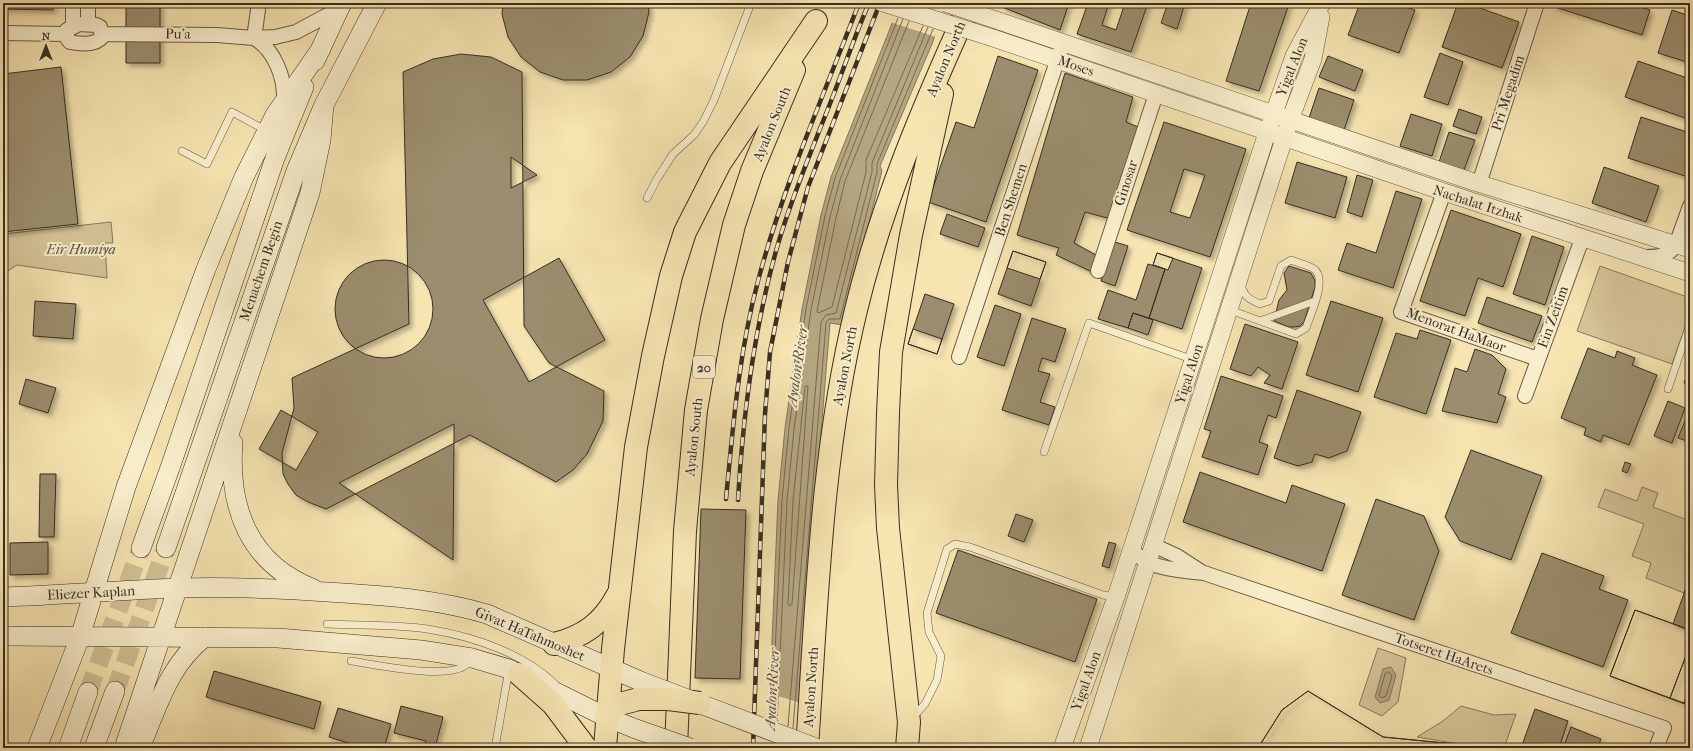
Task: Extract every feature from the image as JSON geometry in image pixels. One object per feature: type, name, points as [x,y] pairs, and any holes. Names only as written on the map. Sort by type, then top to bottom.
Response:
[{"type":"highway","name":"Ayalon North","points":[[807,748],[823,501],[841,380],[856,310],[876,237],[952,42],[970,3]]},
{"type":"highway","points":[[605,748],[606,717],[611,668],[636,447],[651,363],[671,276],[685,232],[720,163],[819,12]]},
{"type":"highway","name":"Ayalon South","points":[[676,748],[685,531],[696,410],[712,319],[734,225],[752,171],[819,12]]},
{"type":"highway","points":[[908,747],[909,722],[888,528],[886,485],[891,352],[911,235],[952,42]]},
{"type":"highway","points":[[554,644],[575,638],[592,629],[608,611],[620,590]]},
{"type":"highway","points":[[514,671],[553,704],[586,748]]},
{"type":"highway","points":[[606,717],[616,705],[639,690],[668,699],[700,703]]},
{"type":"main road","name":"Menachem Begin","points":[[166,548],[296,171],[324,105],[377,3]]},
{"type":"main road","name":"Menachem Begin","points":[[141,548],[171,465],[275,158],[321,49],[341,6]]},
{"type":"main road","points":[[37,748],[80,637],[126,487],[159,392],[208,262],[244,177],[267,131],[284,101],[321,49]]},
{"type":"main road","points":[[124,748],[163,637],[235,415],[310,194],[321,140],[324,105]]},
{"type":"main road","points":[[235,415],[232,452],[233,491],[241,516],[253,542],[262,554],[286,575],[322,592]]},
{"type":"main road","name":"Eliezer Kaplan","points":[[3,598],[179,588]]},
{"type":"main road","name":"Givat HaTahmoshet","points":[[179,588],[322,592],[389,596],[460,606],[487,614],[519,627],[554,644],[611,668],[639,690]]},
{"type":"main road","points":[[3,636],[278,638],[346,643],[472,658],[514,671],[606,717],[690,748]]},
{"type":"main road","points":[[140,748],[172,673],[188,651],[205,637]]},
{"type":"main road","points":[[94,748],[115,691]]},
{"type":"main road","points":[[68,748],[88,692]]},
{"type":"main road","points":[[700,703],[816,748]]},
{"type":"street","points":[[3,33],[70,30],[88,24],[100,27],[102,34],[99,41],[93,43],[70,42],[70,30],[73,3]]},
{"type":"street","points":[[88,3],[88,24]]},
{"type":"street","name":"Moses","points":[[882,3],[993,38],[1268,132]]},
{"type":"street","name":"Moses","points":[[946,3],[1274,114]]},
{"type":"street","name":"Yigal Alon","points":[[1062,748],[1116,597],[1294,56],[1323,3]]},
{"type":"street","name":"Yigal Alon","points":[[1088,748],[1152,545],[1230,310],[1290,120],[1313,59],[1323,3]]},
{"type":"street","name":"Pri Megadim","points":[[1479,184],[1536,3]]},
{"type":"street","name":"Pu'a","points":[[102,34],[217,35],[254,38],[275,37],[296,32],[341,6]]},
{"type":"street","points":[[258,10],[254,38],[265,46],[276,63],[283,84],[284,101]]},
{"type":"street","name":"Ben Shemen","points":[[959,357],[1063,43]]},
{"type":"street","name":"Ginosar","points":[[1098,271],[1156,94]]},
{"type":"street","name":"Nachalat Itzhak","points":[[1274,114],[1479,184],[1683,247]]},
{"type":"street","name":"Nachalat Itzhak","points":[[1268,132],[1582,239],[1690,272]]},
{"type":"street","name":"Menorat HaMaor","points":[[1444,192],[1400,312],[1538,359]]},
{"type":"street","points":[[1641,257],[1657,257],[1666,255],[1683,247],[1690,206]]},
{"type":"street","name":"Ein Zeitim","points":[[1525,396],[1582,239]]},
{"type":"street","name":"Totseret HaArets","points":[[1152,545],[1177,556],[1204,573]]},
{"type":"street","name":"Totseret HaArets","points":[[1132,548],[1136,554],[1147,562],[1166,568],[1204,573],[1664,728],[1656,748]]},
{"type":"lane","points":[[647,198],[673,154],[694,135],[703,122],[714,100],[751,3]]},
{"type":"lane","points":[[182,151],[207,164],[232,112],[267,131]]},
{"type":"lane","points":[[1230,310],[1296,334],[1306,328],[1321,284],[1319,275],[1314,269],[1291,260],[1281,266],[1270,300],[1260,304],[1248,299],[1243,293],[1240,279]]},
{"type":"lane","points":[[1260,321],[1315,301]]},
{"type":"lane","points":[[1044,452],[1069,389],[1089,323],[1194,360]]},
{"type":"lane","points":[[1668,389],[1690,324]]},
{"type":"lane","points":[[909,722],[925,704],[936,680],[941,656],[929,632],[927,613],[947,549],[955,544],[970,547],[1103,594],[1116,597]]},
{"type":"lane","points":[[327,624],[417,628],[454,635],[486,644],[523,660],[538,670],[568,698]]},
{"type":"lane","points":[[351,661],[431,672],[462,668],[469,664],[472,658]]},
{"type":"lane","points":[[495,748],[514,671]]},
{"type":"green space","name":"Eir Humiya","points":[[111,222],[113,243],[105,243],[107,278],[17,265],[3,274],[3,234]]},
{"type":"green space","points":[[1600,266],[1690,298],[1690,313],[1672,364],[1577,331]]},
{"type":"green space","points":[[1642,487],[1658,493],[1653,507],[1690,521],[1690,577],[1684,593],[1646,578],[1651,563],[1632,556],[1644,524],[1598,507],[1605,489],[1637,501]]},
{"type":"green space","points":[[1378,648],[1406,658],[1398,702],[1382,716],[1359,705]]},
{"type":"green space","points":[[1461,706],[1494,715],[1516,714],[1504,748],[1468,748],[1465,745],[1417,737],[1443,721]]},
{"type":"water","name":"Ayalon River","points":[[946,3],[932,44],[880,166],[882,171],[843,325],[830,323],[795,748],[766,748],[778,500],[785,428],[802,309],[821,215],[831,177],[893,21]]},
{"type":"water","points":[[1391,667],[1396,675],[1389,700],[1380,703],[1375,697],[1383,669]]},
{"type":"pier","points":[[899,3],[948,3],[936,37],[890,22]]},
{"type":"pier","points":[[768,693],[801,703],[797,748],[764,748]]},
{"type":"building","points":[[3,3],[53,3],[53,10],[3,9]]},
{"type":"building","points":[[126,3],[160,3],[160,63],[126,63]]},
{"type":"building","points":[[503,3],[648,3],[649,12],[643,36],[630,57],[611,72],[587,80],[563,80],[540,72],[521,57],[508,37],[502,14]]},
{"type":"building","points":[[1004,3],[1069,3],[1060,30],[1002,7]]},
{"type":"building","points":[[1088,3],[1109,3],[1102,25],[1116,30],[1125,3],[1148,3],[1131,52],[1077,34]]},
{"type":"building","points":[[1168,3],[1185,3],[1177,29],[1161,23]]},
{"type":"building","points":[[1251,3],[1289,4],[1259,91],[1226,81]]},
{"type":"building","points":[[1360,3],[1396,3],[1415,10],[1399,53],[1348,35]]},
{"type":"building","points":[[1458,3],[1466,3],[1519,22],[1502,68],[1442,47]]},
{"type":"building","points":[[1553,3],[1628,3],[1650,10],[1642,35],[1552,6]]},
{"type":"building","points":[[1672,10],[1690,16],[1690,63],[1658,53]]},
{"type":"building","points":[[1440,53],[1463,62],[1448,105],[1424,97]]},
{"type":"building","points":[[461,54],[491,57],[522,72],[524,326],[549,363],[604,391],[603,421],[587,454],[573,470],[556,482],[470,435],[326,509],[308,502],[296,495],[283,474],[282,453],[294,408],[292,378],[409,324],[403,72],[433,59]]},
{"type":"building","points":[[998,56],[1038,70],[986,222],[928,202],[956,122],[974,128]]},
{"type":"building","points":[[1328,56],[1363,70],[1355,91],[1319,77]]},
{"type":"building","points":[[1638,61],[1690,79],[1690,104],[1685,118],[1625,97]]},
{"type":"building","points":[[61,67],[78,224],[3,232],[3,74]]},
{"type":"building","points":[[1065,73],[1133,97],[1126,122],[1138,127],[1111,219],[1085,212],[1074,243],[1096,255],[1092,272],[1056,255],[1059,248],[1017,235]]},
{"type":"building","points":[[1319,88],[1354,100],[1344,130],[1309,118]]},
{"type":"building","points":[[1459,109],[1482,117],[1476,134],[1453,126]]},
{"type":"building","points":[[1411,114],[1442,124],[1432,156],[1400,146]]},
{"type":"building","points":[[1641,117],[1690,133],[1690,161],[1685,176],[1628,158]]},
{"type":"building","points":[[1164,122],[1246,149],[1210,257],[1127,230]],"holes":[[[1184,169],[1205,175],[1190,218],[1170,212]]]},
{"type":"building","points":[[1449,132],[1475,140],[1464,170],[1439,162]]},
{"type":"building","points":[[511,157],[537,175],[511,188]]},
{"type":"building","points":[[1297,162],[1347,177],[1335,218],[1285,203]]},
{"type":"building","points":[[1604,167],[1659,186],[1646,222],[1592,203]]},
{"type":"building","points":[[1357,175],[1373,180],[1362,217],[1347,212]]},
{"type":"building","points":[[1396,191],[1422,199],[1393,288],[1338,270],[1347,243],[1376,253]]},
{"type":"building","points":[[1451,210],[1521,234],[1503,287],[1478,278],[1465,316],[1420,301]]},
{"type":"building","points":[[947,214],[985,228],[978,247],[940,234]]},
{"type":"building","points":[[1532,236],[1564,247],[1545,305],[1513,294]]},
{"type":"building","points":[[1115,242],[1128,246],[1115,286],[1101,281]]},
{"type":"building","points":[[1013,251],[1046,262],[1031,306],[998,294]]},
{"type":"building","points":[[1013,251],[1046,262],[1040,279],[1007,268]]},
{"type":"building","points":[[1157,253],[1202,268],[1182,329],[1149,318],[1165,269],[1153,265]]},
{"type":"building","points":[[1157,253],[1173,258],[1168,270],[1153,265]]},
{"type":"building","points":[[559,258],[605,340],[529,382],[483,300]]},
{"type":"building","points":[[384,260],[394,261],[411,268],[425,282],[432,299],[432,319],[425,336],[411,350],[394,357],[384,358],[374,357],[357,350],[343,336],[336,319],[335,309],[336,299],[343,282],[357,268],[374,261]]},
{"type":"building","points":[[1148,264],[1165,269],[1149,318],[1133,313],[1128,328],[1098,319],[1108,290],[1136,300]]},
{"type":"building","points":[[1289,266],[1311,273],[1315,281],[1315,287],[1304,322],[1300,326],[1294,327],[1289,327],[1274,321],[1279,300],[1287,290],[1284,273]]},
{"type":"building","points":[[925,294],[954,304],[937,354],[908,344]]},
{"type":"building","points":[[1487,297],[1542,316],[1532,342],[1478,323]]},
{"type":"building","points":[[35,301],[76,304],[73,339],[33,336]]},
{"type":"building","points":[[1331,301],[1383,318],[1358,392],[1306,375]]},
{"type":"building","points":[[995,305],[1021,314],[1004,366],[977,357]]},
{"type":"building","points":[[1133,313],[1153,320],[1148,335],[1128,328]]},
{"type":"building","points":[[1032,318],[1066,329],[1055,362],[1042,358],[1038,371],[1050,374],[1040,402],[1055,407],[1049,425],[1002,410]]},
{"type":"building","points":[[1245,324],[1298,342],[1282,389],[1264,383],[1270,375],[1258,367],[1251,376],[1230,369]]},
{"type":"building","points":[[913,329],[942,339],[937,354],[908,344]]},
{"type":"building","points":[[1420,330],[1451,340],[1426,414],[1374,397],[1396,333],[1417,339]]},
{"type":"building","points":[[1588,348],[1615,358],[1617,351],[1635,358],[1632,365],[1657,375],[1629,445],[1603,435],[1601,442],[1584,435],[1586,428],[1561,418]]},
{"type":"building","points":[[1475,349],[1492,355],[1506,369],[1498,394],[1506,397],[1497,423],[1442,411],[1455,368],[1467,372]]},
{"type":"building","points":[[1690,366],[1690,385],[1684,383]]},
{"type":"building","points":[[1221,376],[1283,396],[1276,418],[1268,415],[1259,442],[1268,445],[1258,475],[1202,457],[1211,431],[1204,429]]},
{"type":"building","points":[[26,379],[56,388],[48,413],[19,404]]},
{"type":"building","points":[[1297,390],[1361,412],[1347,451],[1329,458],[1315,454],[1312,462],[1298,466],[1274,458]]},
{"type":"building","points":[[1668,401],[1685,408],[1672,443],[1654,436]]},
{"type":"building","points":[[281,410],[318,432],[296,470],[259,449]]},
{"type":"building","points":[[1687,416],[1690,417],[1690,442],[1678,438]]},
{"type":"building","points":[[454,424],[454,436],[453,560],[339,483]]},
{"type":"building","points":[[1471,450],[1542,476],[1511,560],[1460,541],[1445,517]]},
{"type":"building","points":[[1625,462],[1631,464],[1627,473],[1622,471]]},
{"type":"building","points":[[1200,472],[1286,503],[1292,485],[1345,504],[1322,571],[1183,522]]},
{"type":"building","points":[[40,474],[56,474],[54,537],[39,537]]},
{"type":"building","points":[[1376,499],[1424,516],[1439,551],[1414,620],[1342,595]]},
{"type":"building","points":[[701,509],[746,510],[740,679],[695,678]]},
{"type":"building","points":[[1016,514],[1033,520],[1024,542],[1008,536]]},
{"type":"building","points":[[48,542],[48,574],[10,575],[10,543]]},
{"type":"building","points":[[1109,542],[1116,544],[1109,568],[1102,566]]},
{"type":"building","points":[[958,550],[1097,599],[1075,662],[936,613]]},
{"type":"building","points":[[1542,553],[1604,576],[1599,589],[1628,600],[1603,667],[1511,633]]},
{"type":"building","points":[[1690,577],[1690,630],[1673,624]]},
{"type":"building","points":[[1690,577],[1690,595],[1684,593]]},
{"type":"building","points":[[1635,610],[1690,630],[1690,645],[1670,698],[1610,676]]},
{"type":"building","points":[[1635,610],[1690,630],[1690,706],[1610,676]]},
{"type":"building","points":[[1690,645],[1690,686],[1684,703],[1670,698]]},
{"type":"building","points":[[214,671],[321,702],[314,729],[206,697]]},
{"type":"building","points":[[1690,686],[1690,706],[1684,703]]},
{"type":"building","points":[[1308,691],[1383,737],[1465,745],[1468,748],[1258,748],[1282,710]]},
{"type":"building","points":[[1308,691],[1383,737],[1465,745],[1468,748],[1258,748],[1282,710]]},
{"type":"building","points":[[401,706],[443,717],[436,744],[439,744],[438,748],[424,748],[426,741],[394,733]]},
{"type":"building","points":[[338,708],[391,724],[384,748],[365,748],[329,737]]},
{"type":"building","points":[[1535,709],[1568,721],[1559,748],[1521,748]]},
{"type":"building","points":[[1571,727],[1601,739],[1597,748],[1563,748]]},
{"type":"building","points":[[1604,744],[1615,748],[1602,748]]},
{"type":"tunnel","points":[[88,692],[141,548]]},
{"type":"tunnel","points":[[115,691],[166,548]]},
{"type":"railway","points":[[726,499],[741,362],[751,308],[758,281],[779,210],[859,3]]},
{"type":"railway","points":[[738,500],[743,435],[751,371],[762,307],[778,244],[797,188],[869,3]]},
{"type":"railway","points":[[753,748],[765,414],[770,352],[788,262],[808,187],[880,3]]}]
